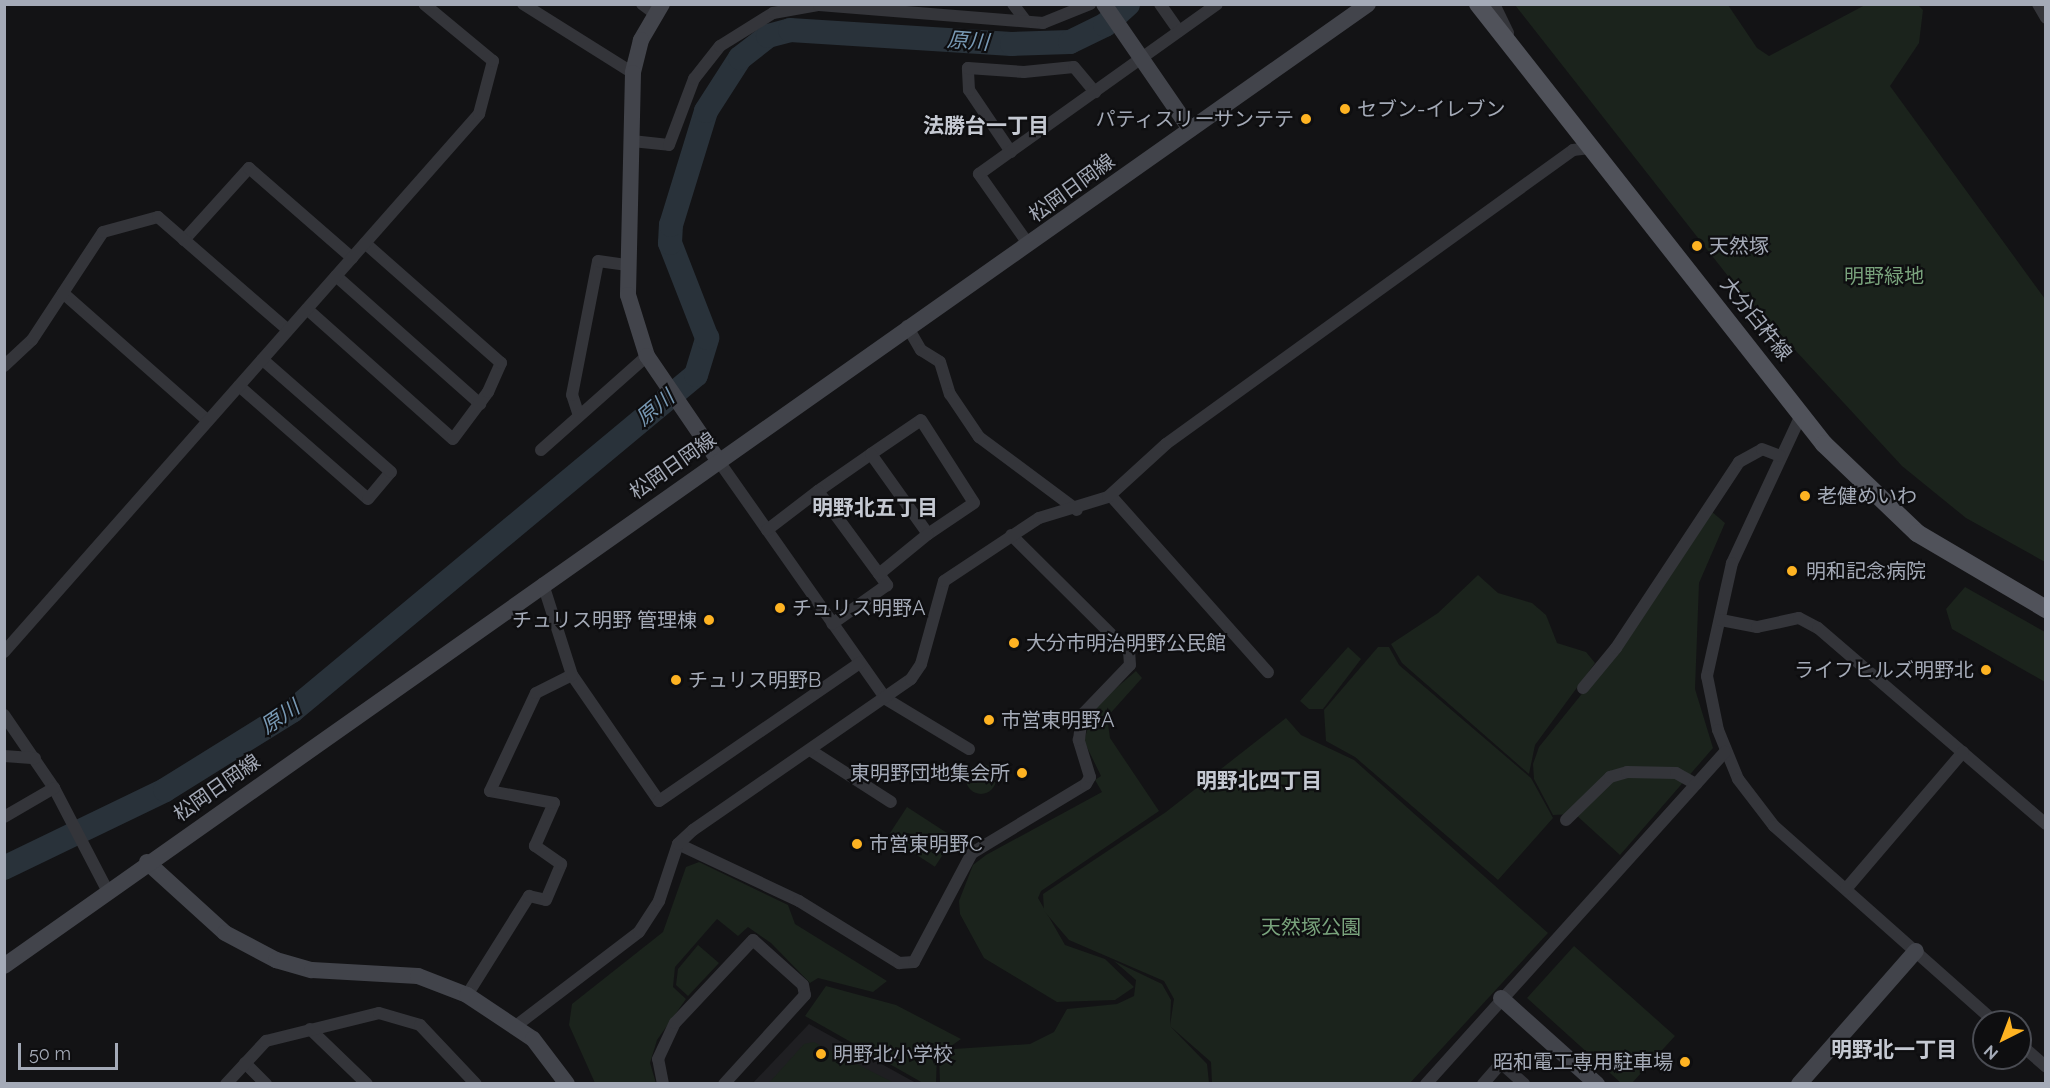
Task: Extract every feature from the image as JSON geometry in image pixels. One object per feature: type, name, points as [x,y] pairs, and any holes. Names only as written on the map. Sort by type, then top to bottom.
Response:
[{"type":"main road","name":"松岡日岡線","points":[[4,966],[107,890],[907,326],[1029,245],[1368,4]]},
{"type":"main road","name":"大分臼杵線","points":[[1478,4],[1533,78],[1802,413],[1824,444],[1917,533],[2046,609]]},
{"type":"main road","points":[[1100,6],[1123,34],[1190,129]]},
{"type":"main road","points":[[653,7],[633,73],[628,265],[632,314],[647,356],[718,460]]},
{"type":"main road","points":[[147,862],[225,933],[276,960],[312,970],[418,976],[467,995],[517,1025],[567,1083]]},
{"type":"main road","points":[[1799,1083],[1916,951]]},
{"type":"main road","points":[[1502,998],[1589,1081]]},
{"type":"street","points":[[4,652],[478,114],[494,61],[424,4]]},
{"type":"street","points":[[523,4],[633,73]]},
{"type":"street","points":[[1013,4],[1026,21]]},
{"type":"street","points":[[1160,4],[1179,31]]},
{"type":"street","points":[[1029,245],[979,174],[1217,4]]},
{"type":"street","points":[[1494,4],[1533,78]]},
{"type":"street","points":[[2038,4],[2046,18]]},
{"type":"street","points":[[632,141],[669,145],[694,79],[720,46],[770,9],[819,5],[925,9],[1026,21],[1053,21],[1100,6]]},
{"type":"street","points":[[1011,152],[969,90],[968,68],[1024,72],[1074,67],[1095,92]]},
{"type":"street","points":[[517,1025],[639,932],[659,901],[678,844],[886,699],[921,664],[944,581],[1039,518],[1077,510],[1111,496],[1166,444],[1573,150],[1590,148]]},
{"type":"street","points":[[184,240],[249,168],[352,258]]},
{"type":"street","points":[[4,366],[22,352],[103,232],[158,217],[288,330]]},
{"type":"street","points":[[307,309],[453,439],[480,404],[501,363],[365,243]]},
{"type":"street","points":[[579,416],[572,395],[598,261],[628,265]]},
{"type":"street","points":[[336,276],[480,404]]},
{"type":"street","points":[[63,293],[208,421]]},
{"type":"street","points":[[907,326],[921,350],[940,362],[950,394],[979,436],[1077,510]]},
{"type":"street","points":[[541,450],[647,356]]},
{"type":"street","points":[[238,386],[368,499],[391,472],[262,359]]},
{"type":"street","points":[[1802,413],[1738,544],[1707,676],[1725,752],[1769,820],[1982,1010]]},
{"type":"street","points":[[766,530],[921,420],[974,502],[928,534],[879,574]]},
{"type":"street","points":[[1583,687],[1616,648],[1739,462],[1762,449],[1780,456]]},
{"type":"street","points":[[871,454],[928,534]]},
{"type":"street","points":[[718,460],[886,699],[969,748]]},
{"type":"street","points":[[818,491],[888,585],[832,624]]},
{"type":"street","points":[[1111,496],[1268,672]]},
{"type":"street","points":[[678,844],[800,901],[899,963],[914,962],[972,853],[1086,784],[1079,740],[1082,715],[1130,664],[1129,652],[1011,535]]},
{"type":"street","points":[[543,584],[572,675],[658,801],[860,663]]},
{"type":"street","points":[[1721,620],[1757,627],[1790,618],[1807,621],[2046,824]]},
{"type":"street","points":[[467,995],[529,896],[546,900],[560,867],[557,857],[536,846],[554,803],[490,791],[536,693],[572,675]]},
{"type":"street","points":[[4,715],[54,788],[80,846],[107,890]]},
{"type":"street","points":[[810,750],[891,802]]},
{"type":"street","points":[[1426,1083],[1725,752]]},
{"type":"street","points":[[1846,889],[1963,752]]},
{"type":"street","points":[[4,756],[35,758]]},
{"type":"street","points":[[1566,820],[1610,777],[1628,772],[1676,773],[1696,784]]},
{"type":"street","points":[[4,817],[54,788]]},
{"type":"street","points":[[663,1083],[658,1059],[675,1023],[753,940],[803,985],[805,995],[724,1083]]},
{"type":"street","points":[[226,1083],[266,1041],[379,1012],[420,1024],[476,1083]]},
{"type":"street","points":[[310,1029],[367,1083]]},
{"type":"street","points":[[2032,1055],[2046,1067]]},
{"type":"street","points":[[246,1063],[266,1083]]},
{"type":"street","points":[[1483,1083],[1501,1063],[1524,1083]]},
{"type":"shaded area","name":"明野北小学校","points":[[809,1024],[916,1083],[752,1084]]},
{"type":"green space","name":"明野緑地","points":[[1515,5],[1728,5],[1757,48],[1769,56],[1865,5],[1918,5],[1923,10],[1919,43],[1890,86],[2045,299],[2045,562],[1966,518],[1902,466],[1735,285]]},
{"type":"green space","points":[[1711,511],[1725,523],[1699,583],[1695,689],[1713,748],[1620,855],[1575,814],[1553,815],[1534,779],[1533,764],[1539,747],[1618,649]]},
{"type":"green space","points":[[1478,575],[1498,593],[1532,603],[1546,615],[1557,643],[1586,652],[1595,663],[1535,745],[1529,774],[1402,663],[1391,644],[1438,613]]},
{"type":"green space","points":[[1965,587],[2045,632],[2045,682],[1952,629],[1946,609]]},
{"type":"green space","points":[[1348,647],[1361,659],[1323,709],[1309,709],[1300,701]]},
{"type":"green space","points":[[1378,647],[1389,647],[1399,665],[1531,778],[1553,818],[1498,880],[1355,757],[1326,741],[1324,710]]},
{"type":"green space","points":[[1136,671],[1142,678],[1107,717],[1110,738],[1159,811],[1041,891],[1038,898],[1065,945],[1105,959],[1134,987],[1115,1000],[1057,1002],[984,958],[960,914],[959,901],[973,865],[986,855],[1102,792],[1095,780],[1101,776],[1084,741],[1094,707]]},
{"type":"green space","name":"天然塚公園","points":[[1286,718],[1301,735],[1354,760],[1548,933],[1410,1083],[1212,1083],[1211,1062],[1170,1026],[1174,999],[1164,981],[1069,940],[1044,911],[1043,894],[1166,812]]},
{"type":"green space","points":[[981,764],[992,768],[996,779],[992,790],[981,794],[970,790],[966,779],[970,768]]},
{"type":"green space","points":[[907,807],[954,837],[935,867],[888,836]]},
{"type":"green space","points":[[699,862],[788,905],[795,924],[887,981],[873,992],[818,978],[810,983],[771,943],[748,927],[738,936],[717,919],[675,967],[673,987],[686,999],[657,1040],[650,1063],[656,1083],[595,1083],[569,1025],[572,1004],[663,932],[686,867]]},
{"type":"green space","points":[[698,945],[719,963],[688,996],[676,985],[678,969]]},
{"type":"green space","points":[[1574,946],[1675,1036],[1632,1083],[1621,1083],[1527,998]]},
{"type":"green space","points":[[1114,961],[1162,984],[1171,1000],[1170,1026],[1207,1064],[1209,1083],[940,1083],[939,1057],[954,1049],[1030,1044],[1054,1032],[1067,1009],[1117,1004],[1134,996],[1136,980]]},
{"type":"green space","points":[[826,986],[896,1005],[961,1039],[937,1056],[936,1083],[923,1083],[805,1016]]},
{"type":"green space","points":[[814,1042],[894,1083],[769,1083],[804,1044]]},
{"type":"waterway","name":"原川","points":[[4,868],[165,790],[292,711],[696,375],[707,338],[670,243],[671,225],[706,111],[740,58],[768,36],[790,30],[1012,44],[1070,42],[1105,25],[1128,4]]},
{"type":"place","name":"セブン-イレブン","points":[[1345,109]]},
{"type":"place","name":"パティスリーサンテテ","points":[[1306,119]]},
{"type":"place","name":"天然塚","points":[[1697,246]]},
{"type":"place","name":"老健めいわ","points":[[1805,496]]},
{"type":"place","name":"明和記念病院","points":[[1792,571]]},
{"type":"place","name":"チュリス明野A","points":[[780,608]]},
{"type":"place","name":"チュリス明野 管理棟","points":[[709,620]]},
{"type":"place","name":"大分市明治明野公民館","points":[[1014,643]]},
{"type":"place","name":"ライフヒルズ明野北","points":[[1986,670]]},
{"type":"place","name":"チュリス明野B","points":[[676,680]]},
{"type":"place","name":"市営東明野A","points":[[989,720]]},
{"type":"place","name":"東明野団地集会所","points":[[1022,773]]},
{"type":"place","name":"市営東明野C","points":[[857,844]]},
{"type":"place","name":"明野北小学校","points":[[821,1054]]},
{"type":"place","name":"昭和電工専用駐車場","points":[[1685,1062]]},
{"type":"district","name":"法勝台一丁目","points":[[986,126]]},
{"type":"district","name":"明野北五丁目","points":[[875,508]]},
{"type":"district","name":"明野北四丁目","points":[[1259,781]]},
{"type":"district","name":"明野北一丁目","points":[[1894,1050]]}]
